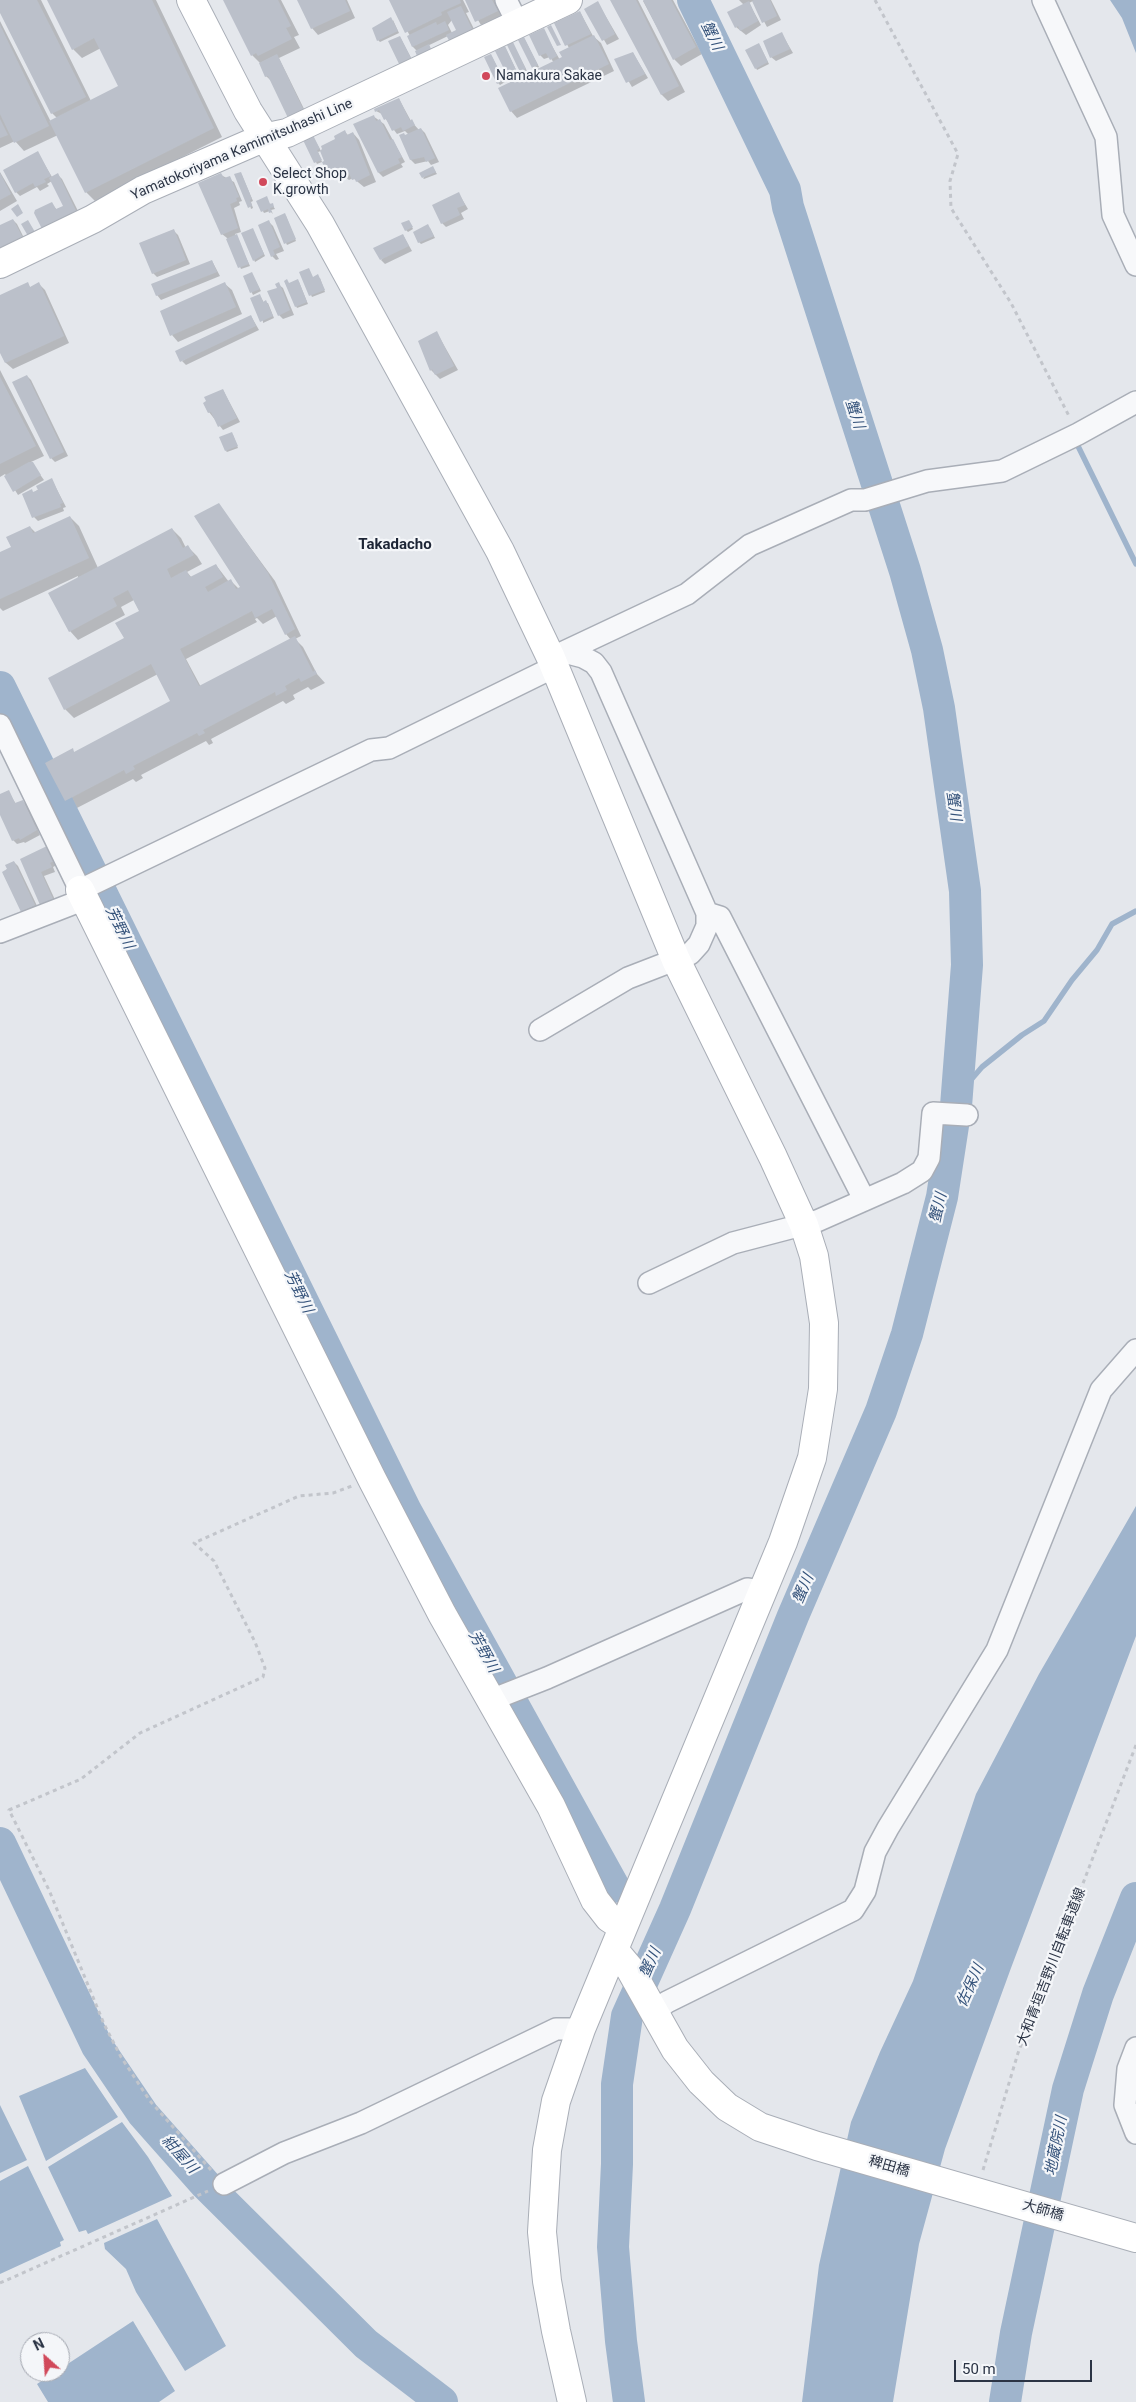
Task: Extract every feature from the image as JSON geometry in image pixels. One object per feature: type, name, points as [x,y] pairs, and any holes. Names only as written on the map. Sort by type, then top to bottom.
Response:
[{"type":"street","points":[[192,0],[263,138],[285,168],[320,224],[500,550],[556,659],[676,960],[773,1157],[804,1225],[814,1256],[824,1323],[823,1389],[812,1458],[783,1542],[622,1948],[580,2029],[556,2101],[543,2186],[542,2232],[547,2281],[572,2402]]},
{"type":"street","name":"Yamatokoriyama Kamimitsuhashi Line","points":[[0,264],[93,220],[143,190],[263,138],[287,133],[512,12],[568,0]]},
{"type":"street","points":[[1042,0],[1106,137],[1113,214],[1136,265]]},
{"type":"street","points":[[0,932],[370,750],[389,748],[556,659],[686,594],[750,545],[851,500],[865,500],[927,481],[1002,471],[1078,434],[1136,402]]},
{"type":"street","points":[[540,1030],[628,978],[690,954],[699,944],[707,926],[707,913],[601,672],[594,663],[583,657],[556,659]]},
{"type":"street","points":[[0,725],[90,889],[372,1479],[442,1614],[551,1806],[595,1900],[609,1918],[622,1948]]},
{"type":"street","points":[[707,913],[720,917],[864,1199]]},
{"type":"street","points":[[650,1283],[733,1243],[817,1222],[903,1182],[922,1171],[929,1158],[933,1113],[967,1115]]},
{"type":"street","points":[[654,2010],[853,1910],[865,1891],[875,1852],[888,1828],[997,1650],[1101,1390],[1136,1350]]},
{"type":"street","points":[[491,1700],[747,1589],[762,1591]]},
{"type":"street","name":"稗田橋","points":[[622,1948],[675,2050],[701,2082],[727,2107],[760,2127],[817,2146],[978,2192]]},
{"type":"street","points":[[224,2184],[284,2153],[360,2123],[556,2030],[580,2029]]},
{"type":"street","points":[[1136,2048],[1125,2106],[1136,2133]]},
{"type":"street","name":"大師橋","points":[[978,2192],[1136,2238]]},
{"type":"path","points":[[875,0],[958,154],[950,181],[951,208],[1011,303],[1078,434]]},
{"type":"path","points":[[224,2184],[150,2102],[121,2057],[104,2024],[49,1890],[9,1810],[81,1779],[140,1733],[263,1676],[265,1668],[255,1642],[214,1562],[194,1543],[299,1496],[333,1493],[372,1479]]},
{"type":"path","name":"大和青垣吉野川自転車道線","points":[[978,2192],[1018,2054],[1136,1745]]},
{"type":"path","points":[[0,2284],[201,2194]]},
{"type":"water","points":[[1110,0],[1136,0],[1136,53],[1122,18]]},
{"type":"water","name":"佐保川","points":[[1136,1506],[1136,1636],[945,2149],[919,2244],[893,2402],[802,2402],[819,2265],[851,2122],[880,2052],[913,1981],[976,1794],[1039,1674]]},
{"type":"water","points":[[85,2068],[118,2117],[46,2161],[19,2096]]},
{"type":"water","points":[[0,2105],[27,2160],[0,2173]]},
{"type":"water","points":[[122,2122],[148,2157],[172,2196],[88,2234],[86,2230],[79,2232],[48,2167]]},
{"type":"water","points":[[28,2166],[64,2240],[60,2242],[61,2246],[0,2274],[0,2181]]},
{"type":"water","points":[[157,2219],[226,2346],[185,2371],[136,2292],[126,2269],[105,2249],[104,2243]]},
{"type":"water","points":[[133,2321],[175,2391],[159,2402],[48,2402],[37,2384],[40,2382],[70,2382],[70,2362]]},
{"type":"building","points":[[0,0],[37,0],[86,97],[51,114],[0,13]]},
{"type":"building","points":[[47,0],[152,0],[214,128],[85,193],[49,121],[118,86],[94,38],[72,50]]},
{"type":"building","points":[[223,0],[278,0],[291,26],[286,28],[292,39],[258,56],[256,53],[251,56]]},
{"type":"building","points":[[297,0],[345,0],[350,11],[311,29]]},
{"type":"building","points":[[389,0],[460,0],[461,3],[441,12],[442,15],[405,33]]},
{"type":"building","points":[[465,0],[492,0],[498,11],[475,22]]},
{"type":"building","points":[[610,0],[636,0],[679,86],[661,95]]},
{"type":"building","points":[[643,0],[671,0],[696,47],[673,60]]},
{"type":"building","points":[[770,0],[777,16],[762,23],[752,1]]},
{"type":"building","points":[[598,1],[615,34],[602,41],[584,9]]},
{"type":"building","points":[[749,1],[758,21],[740,31],[738,26],[735,28],[727,12]]},
{"type":"building","points":[[461,6],[475,35],[452,46],[446,35],[456,30],[447,12]]},
{"type":"building","points":[[580,11],[591,34],[565,46],[554,23]]},
{"type":"building","points":[[391,17],[398,31],[377,41],[372,28]]},
{"type":"building","points":[[445,21],[449,30],[412,47],[407,36],[436,22],[437,25]]},
{"type":"building","points":[[0,25],[49,126],[14,143],[0,114]]},
{"type":"building","points":[[551,25],[561,45],[557,46],[547,27]]},
{"type":"building","points":[[544,28],[557,56],[550,60],[546,53],[539,56],[529,35]]},
{"type":"building","points":[[782,32],[790,49],[770,58],[763,41]]},
{"type":"building","points":[[594,35],[609,64],[510,112],[498,88],[562,57],[559,52]]},
{"type":"building","points":[[400,36],[413,62],[401,68],[388,41]]},
{"type":"building","points":[[524,37],[538,65],[532,68],[518,40]]},
{"type":"building","points":[[513,42],[526,69],[520,72],[507,45]]},
{"type":"building","points":[[759,43],[768,62],[755,69],[745,50]]},
{"type":"building","points":[[429,44],[433,54],[419,61],[415,51]]},
{"type":"building","points":[[505,46],[518,74],[509,79],[495,51]]},
{"type":"building","points":[[633,52],[645,74],[626,83],[614,59]]},
{"type":"building","points":[[277,54],[304,111],[288,118],[268,76],[265,77],[259,63]]},
{"type":"building","points":[[491,54],[504,80],[497,84],[484,57]]},
{"type":"building","points":[[399,98],[410,121],[412,119],[415,125],[403,131],[401,127],[392,131],[379,110],[375,112],[374,109]]},
{"type":"building","points":[[374,115],[376,121],[380,119],[390,140],[393,139],[402,157],[398,159],[400,163],[378,173],[353,124]]},
{"type":"building","points":[[0,119],[8,135],[0,138]]},
{"type":"building","points":[[421,128],[435,158],[426,162],[424,157],[410,160],[399,135],[404,133],[405,135]]},
{"type":"building","points":[[345,130],[347,135],[353,132],[370,175],[356,182],[355,179],[352,180],[348,171],[341,174],[338,168],[327,173],[322,162],[324,161],[320,151],[322,149],[321,146],[335,139],[334,136]]},
{"type":"building","points":[[313,135],[320,149],[317,150],[322,160],[314,163],[303,140]]},
{"type":"building","points":[[38,151],[51,176],[44,179],[46,182],[35,187],[33,183],[15,193],[3,170]]},
{"type":"building","points":[[433,166],[436,172],[422,178],[419,173]]},
{"type":"building","points":[[241,172],[252,199],[250,200],[252,206],[248,208],[234,174]]},
{"type":"building","points":[[0,173],[11,194],[0,200]]},
{"type":"building","points":[[58,173],[77,213],[43,231],[34,213],[35,210],[52,202],[56,209],[63,206],[49,178]]},
{"type":"building","points":[[221,173],[224,178],[230,176],[239,197],[236,198],[237,201],[230,204],[238,228],[221,235],[198,183]]},
{"type":"building","points":[[459,192],[465,205],[457,208],[460,215],[441,224],[432,205]]},
{"type":"building","points":[[267,196],[270,204],[273,203],[274,207],[270,208],[272,212],[269,213],[268,209],[261,212],[256,201]]},
{"type":"building","points":[[18,204],[23,213],[17,217],[11,209]]},
{"type":"building","points":[[285,213],[296,239],[284,244],[274,218]]},
{"type":"building","points":[[13,219],[23,238],[0,250],[0,225]]},
{"type":"building","points":[[28,220],[35,232],[28,236],[21,224]]},
{"type":"building","points":[[269,220],[280,247],[273,250],[275,255],[271,257],[258,225]]},
{"type":"building","points":[[409,220],[413,227],[405,231],[401,223]]},
{"type":"building","points":[[428,224],[434,236],[418,243],[413,232]]},
{"type":"building","points":[[253,228],[264,254],[253,261],[241,233]]},
{"type":"building","points":[[174,229],[186,260],[152,274],[139,243]]},
{"type":"building","points":[[237,234],[249,264],[238,268],[226,239]]},
{"type":"building","points":[[403,234],[409,246],[380,260],[373,248]]},
{"type":"building","points":[[212,260],[217,272],[156,296],[151,284]]},
{"type":"building","points":[[309,268],[313,277],[318,274],[325,290],[309,296],[299,272]]},
{"type":"building","points":[[252,272],[260,289],[250,293],[243,276]]},
{"type":"building","points":[[287,279],[289,283],[298,279],[307,302],[295,307],[284,281]]},
{"type":"building","points":[[28,282],[30,287],[39,282],[64,336],[5,363],[0,353],[0,295]]},
{"type":"building","points":[[225,282],[236,307],[170,336],[160,311]]},
{"type":"building","points":[[279,282],[290,310],[278,316],[267,291],[277,288],[275,284]]},
{"type":"building","points":[[260,294],[263,302],[266,300],[273,316],[260,322],[250,298]]},
{"type":"building","points":[[251,315],[256,326],[180,362],[175,351]]},
{"type":"building","points":[[437,331],[454,366],[435,375],[432,369],[430,371],[418,341]]},
{"type":"building","points":[[27,375],[64,452],[50,459],[12,382]]},
{"type":"building","points":[[0,377],[36,446],[0,464]]},
{"type":"building","points":[[223,389],[237,418],[218,427],[211,412],[208,413],[203,403],[206,401],[204,397]]},
{"type":"building","points":[[232,432],[238,446],[225,451],[219,437]]},
{"type":"building","points":[[29,462],[33,462],[41,475],[13,492],[4,476]]},
{"type":"building","points":[[52,478],[63,503],[60,504],[61,507],[32,518],[22,494],[32,489],[33,492],[38,490],[36,486]]},
{"type":"building","points":[[219,503],[268,573],[295,629],[285,635],[272,609],[255,618],[252,611],[180,649],[199,686],[295,636],[313,672],[315,670],[317,674],[301,682],[299,678],[285,686],[287,690],[276,696],[275,692],[203,730],[205,733],[199,736],[197,733],[133,766],[135,769],[126,774],[124,770],[65,801],[45,763],[73,748],[74,752],[170,701],[151,664],[64,710],[48,678],[124,638],[115,623],[139,611],[128,590],[113,598],[117,606],[69,632],[48,593],[172,528],[183,548],[188,545],[194,555],[167,569],[171,578],[186,570],[190,577],[216,564],[223,577],[205,587],[208,592],[231,579],[236,589],[240,587],[194,516]]},
{"type":"building","points":[[70,516],[89,558],[0,599],[0,552],[11,547],[6,537],[30,526],[33,533]]},
{"type":"building","points":[[9,790],[15,803],[23,800],[37,830],[20,840],[19,838],[12,841],[0,815],[0,794]]},
{"type":"building","points":[[47,846],[54,861],[50,863],[52,867],[41,872],[53,899],[40,905],[20,859]]},
{"type":"building","points":[[14,861],[35,905],[21,912],[2,872],[7,869],[5,865]]},
{"type":"waterway","name":"蟹川","points":[[629,2402],[621,2341],[613,2247],[617,2164],[617,2084],[627,2016],[675,1909],[793,1616],[881,1411],[907,1334],[942,1197],[956,1106],[967,965],[965,891],[939,708],[927,650],[905,571],[788,207],[785,190],[693,0]]},
{"type":"waterway","points":[[1076,442],[1136,564]]},
{"type":"waterway","name":"芳野川","points":[[0,687],[406,1511],[614,1887]]},
{"type":"waterway","points":[[957,1096],[982,1067],[1022,1035],[1044,1021],[1072,980],[1097,950],[1112,924],[1136,911]]},
{"type":"waterway","name":"紺屋川","points":[[0,1843],[97,2046],[143,2114],[205,2184],[366,2344],[442,2402]]},
{"type":"waterway","name":"地蔵院川","points":[[1005,2402],[1016,2333],[1068,2089],[1098,1994],[1136,1898]]},
{"type":"place","name":"Namakura Sakae","points":[[486,76]]},
{"type":"place","name":"Select Shop K.growth","points":[[263,182]]},
{"type":"district","name":"Takadacho","points":[[395,545]]}]
